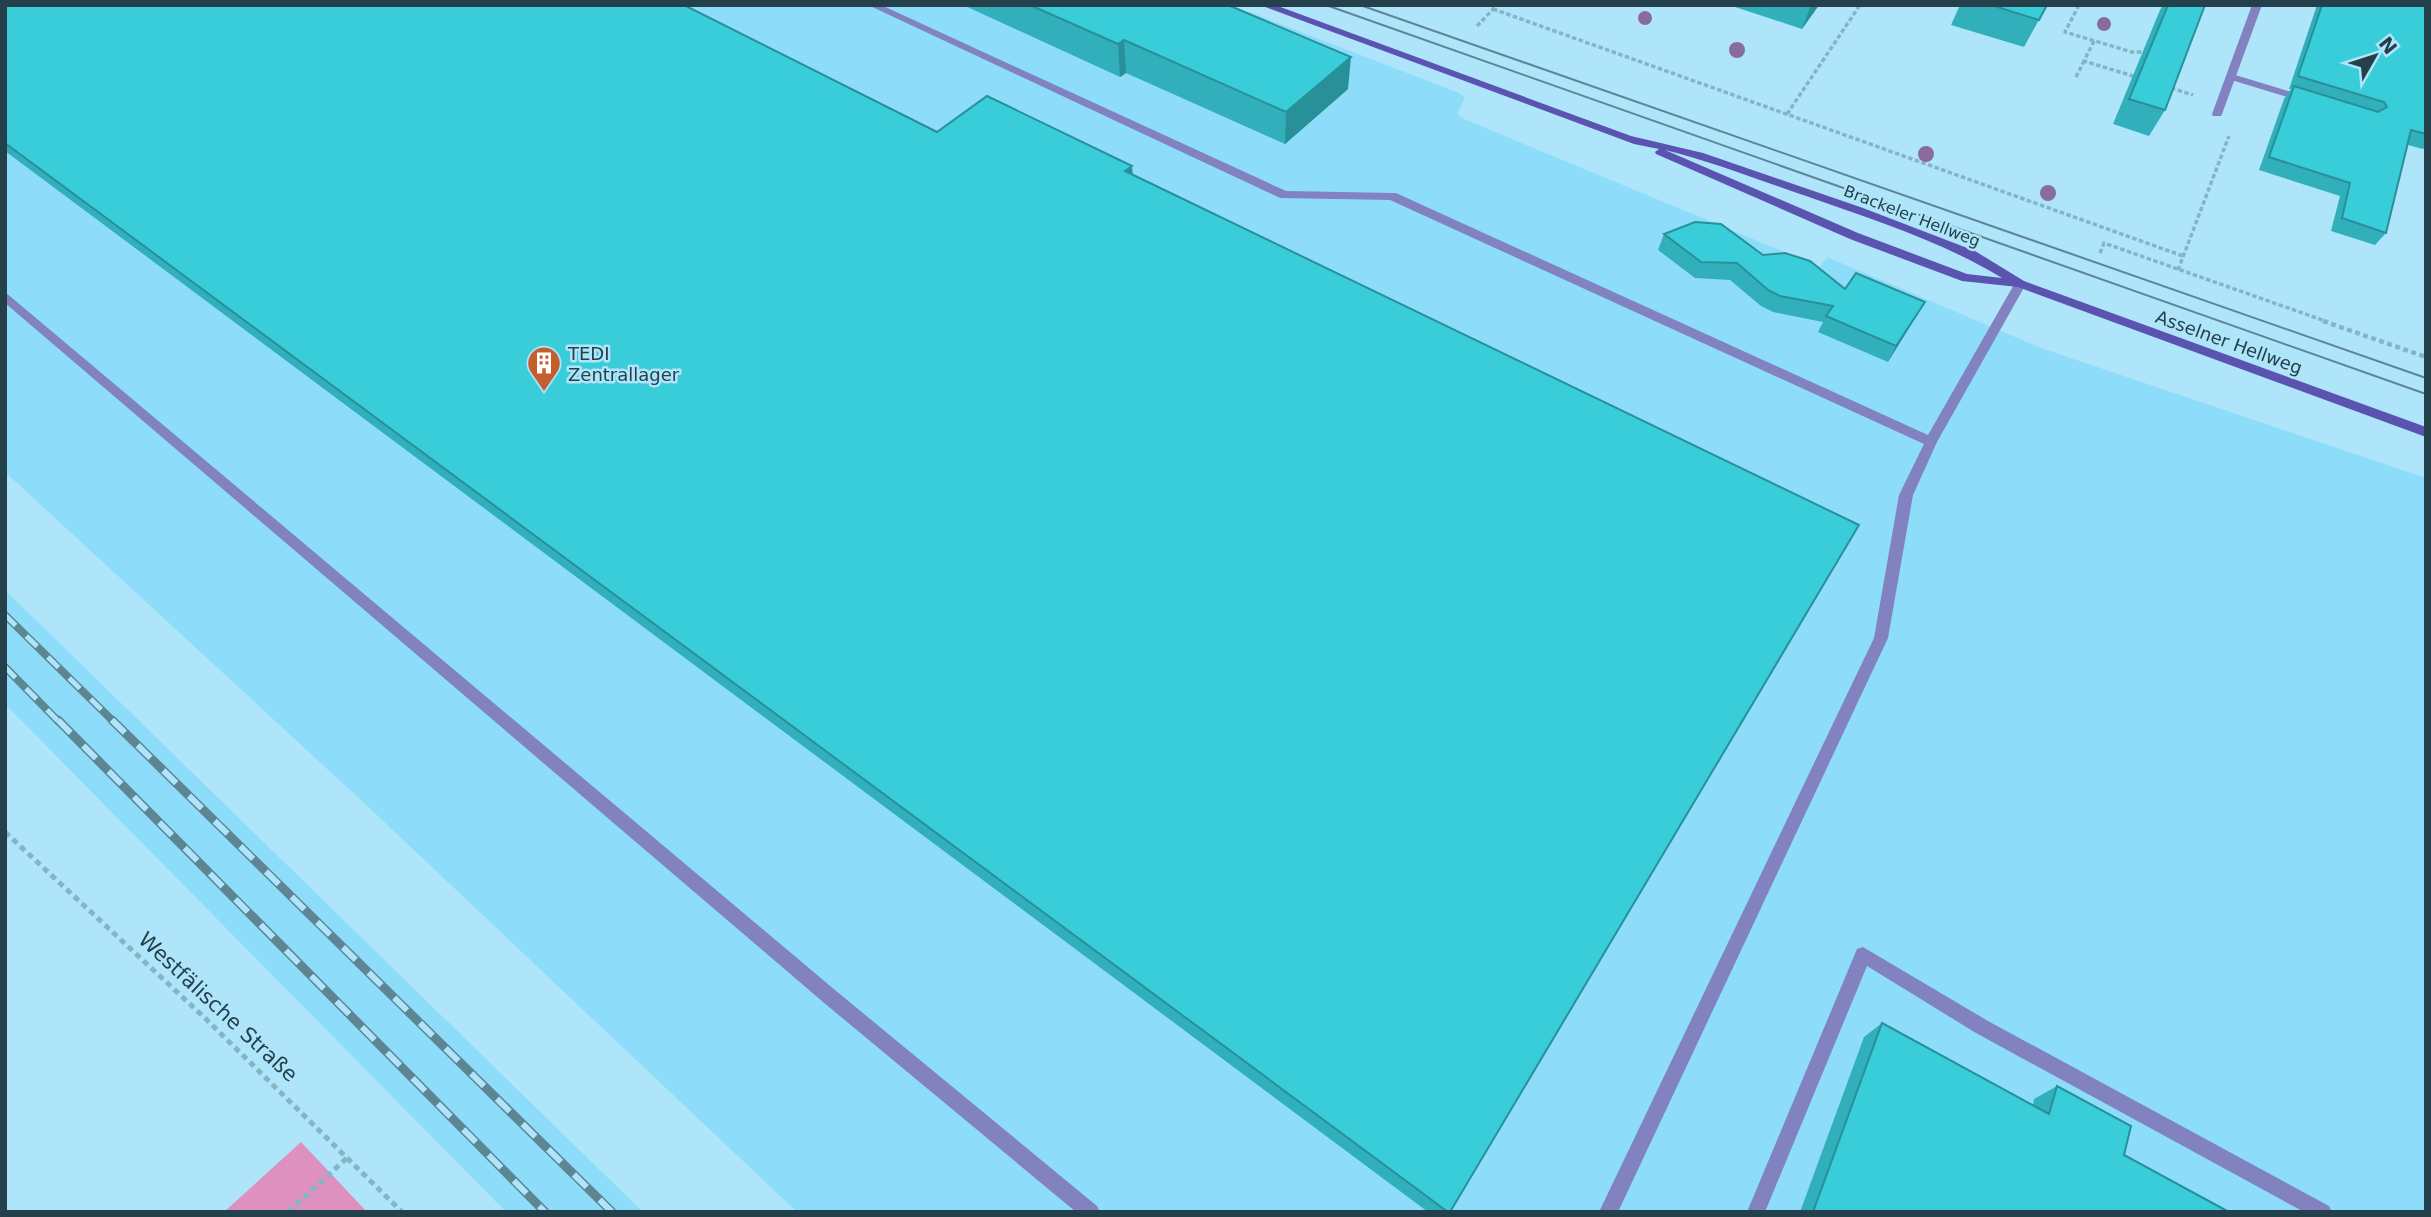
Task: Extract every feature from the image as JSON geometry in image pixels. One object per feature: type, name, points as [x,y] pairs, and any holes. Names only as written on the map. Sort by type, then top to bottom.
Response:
[{"type":"main road","name":"Brackeler Hellweg","points":[[1265,5],[1632,139],[1867,241],[1966,278],[2020,284]]},
{"type":"main road","name":"Brackeler Hellweg","points":[[1632,139],[1699,155],[1859,211],[1971,254],[2020,284]]},
{"type":"main road","name":"Asselner Hellweg","points":[[2020,284],[2426,432]]},
{"type":"street","points":[[873,5],[1284,195],[1392,196],[1931,442]]},
{"type":"street","points":[[2218,113],[2257,5]]},
{"type":"street","points":[[2232,78],[2319,104]]},
{"type":"street","points":[[1608,1212],[1881,638],[1906,495],[1931,442],[2020,284]]},
{"type":"street","points":[[5,296],[818,987],[1091,1212]]},
{"type":"street","points":[[1756,1212],[1863,955],[1982,1027],[2323,1212]]},
{"type":"path","points":[[1787,114],[1860,5]]},
{"type":"path","points":[[2079,5],[2065,33],[2142,52]]},
{"type":"path","points":[[1477,26],[1495,7],[2183,256]]},
{"type":"path","points":[[2076,77],[2094,41]]},
{"type":"path","points":[[2084,61],[2147,80]]},
{"type":"path","points":[[2159,84],[2199,97],[2198,104],[2218,113],[2231,131],[2178,270]]},
{"type":"path","points":[[2100,253],[2105,243],[2426,357]]},
{"type":"path","name":"Westfälische Straße","points":[[5,832],[186,996],[402,1212]]},
{"type":"path","points":[[288,1212],[348,1157]]},
{"type":"shaded area","points":[[5,5],[1231,5],[1459,93],[1465,98],[1457,114],[1464,119],[1820,267],[1827,257],[2041,348],[2426,478],[2426,1212],[797,1212],[363,802],[5,472]]},
{"type":"shaded area","points":[[5,590],[643,1212],[506,1212],[5,704]]},
{"type":"shaded area","points":[[301,1142],[367,1212],[224,1212]]},
{"type":"building","points":[[5,5],[684,5],[937,132],[987,96],[1132,166],[1125,171],[1859,525],[1448,1212],[5,143]]},
{"type":"building","points":[[1030,5],[1228,5],[1351,57],[1286,112],[1124,40],[1118,44]]},
{"type":"building","points":[[1991,5],[2047,5],[2039,20]]},
{"type":"building","points":[[2168,5],[2205,5],[2165,110],[2129,99]]},
{"type":"building","points":[[2322,5],[2426,5],[2426,134],[2411,130],[2386,233],[2342,218],[2350,183],[2269,157],[2294,86],[2378,112],[2387,107],[2384,102],[2298,76]]},
{"type":"building","points":[[1695,222],[1721,224],[1763,255],[1785,253],[1810,261],[1845,289],[1856,273],[1925,302],[1896,346],[1826,316],[1833,306],[1780,296],[1768,290],[1737,263],[1701,262],[1664,234]]},
{"type":"building","points":[[1882,1023],[2049,1114],[2057,1086],[2131,1126],[2124,1155],[2229,1212],[1813,1212]]},
{"type":"tram line","points":[[1326,5],[2426,394]]},
{"type":"tram line","points":[[1360,5],[2426,378]]},
{"type":"railway","points":[[5,615],[114,722]]},
{"type":"railway","points":[[5,667],[59,722]]},
{"type":"railway","points":[[58,720],[545,1212]]},
{"type":"railway","points":[[112,720],[612,1212]]},
{"type":"place","name":"TEDI Zentrallager","points":[[544,393]]}]
